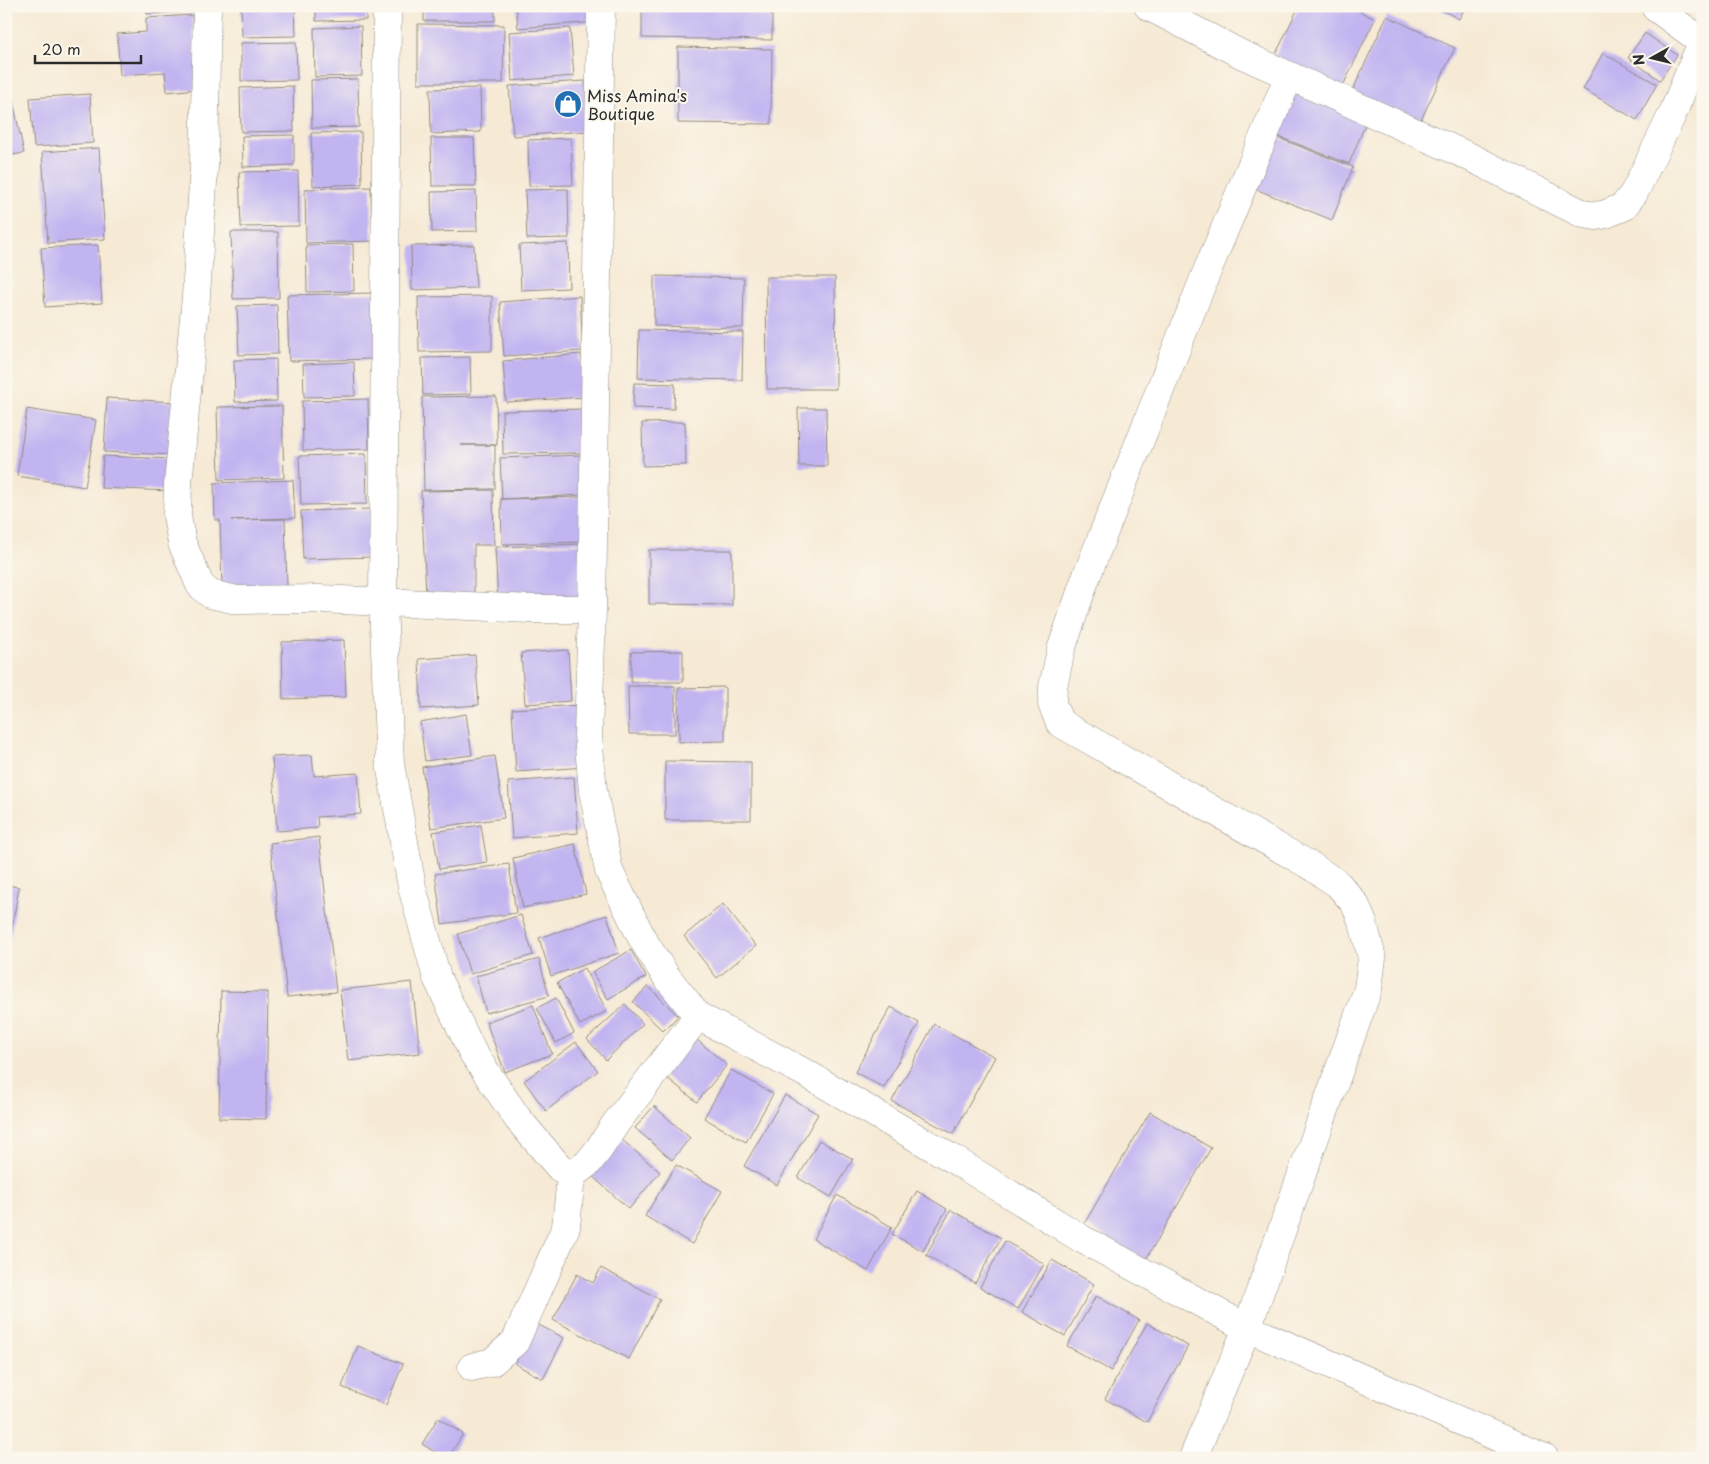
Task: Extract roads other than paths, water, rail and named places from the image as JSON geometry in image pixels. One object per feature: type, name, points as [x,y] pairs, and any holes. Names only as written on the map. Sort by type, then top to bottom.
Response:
[{"type":"street","points":[[207,6],[204,166],[196,297],[178,484],[177,516],[182,543],[200,585],[210,594],[219,598],[237,600],[320,599],[531,609],[592,609]]},
{"type":"street","points":[[387,6],[383,602],[390,764],[412,887],[437,978],[474,1053],[518,1119],[559,1167],[571,1176]]},
{"type":"street","points":[[601,6],[592,609],[588,735],[593,791],[609,872],[643,940],[666,976],[698,1016],[807,1074],[936,1149],[1082,1239],[1247,1328],[1545,1458]]},
{"type":"street","points":[[1148,6],[1243,55],[1468,156],[1583,214],[1596,216],[1624,207],[1634,193],[1672,115],[1702,42],[1656,8]]},
{"type":"street","points":[[1193,1458],[1247,1328],[1368,989],[1372,958],[1364,923],[1355,904],[1338,884],[1311,866],[1060,723],[1052,704],[1052,687],[1061,650],[1085,580],[1205,276],[1289,76]]},
{"type":"street","points":[[472,1367],[492,1362],[515,1342],[566,1227],[571,1176],[588,1162],[599,1149],[616,1123],[698,1016]]},
{"type":"place","name":"Miss Amina's Boutique","points":[[568,104]]}]
